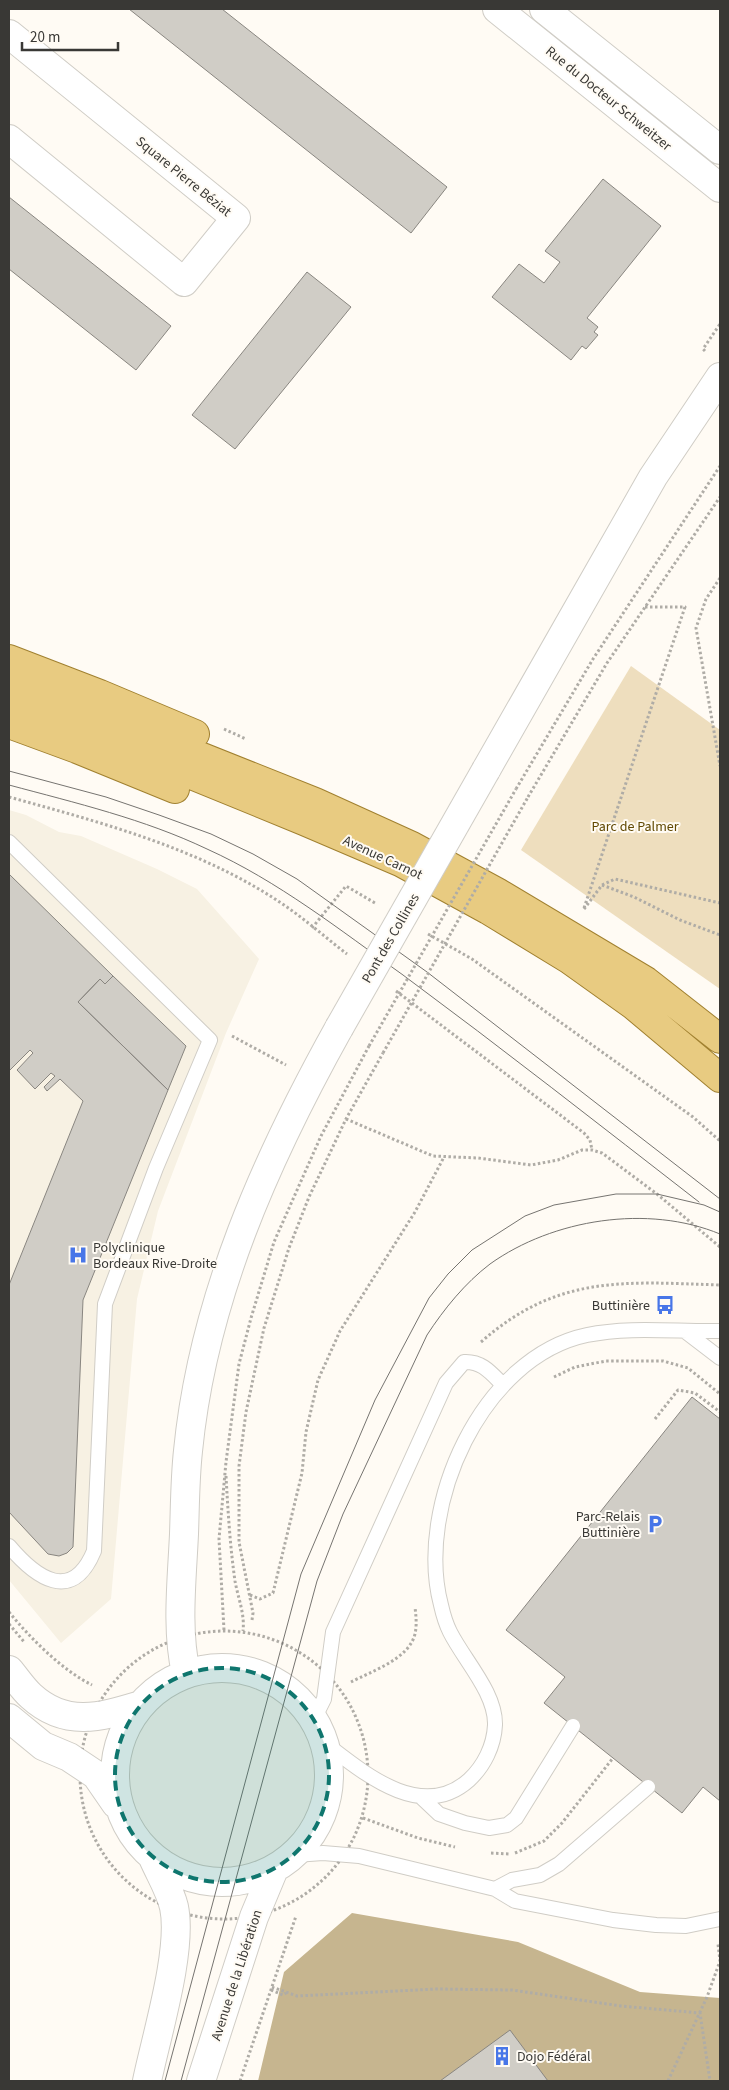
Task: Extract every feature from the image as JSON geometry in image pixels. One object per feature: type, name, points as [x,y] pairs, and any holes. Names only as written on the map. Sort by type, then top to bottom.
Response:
[{"type":"main road","points":[[9,659],[100,694],[212,741],[321,788],[418,833],[506,881],[588,932],[646,980]]},
{"type":"main road","name":"Avenue Carnot","points":[[9,680],[314,802],[412,846],[497,892],[646,980],[720,1039]]},
{"type":"main road","name":"Avenue Carnot","points":[[9,704],[86,732],[402,863],[488,910],[570,960],[633,1005],[720,1078]]},
{"type":"main road","points":[[9,724],[77,749],[298,838],[393,879],[480,924],[562,976],[720,1085]]},
{"type":"street","name":"Rue du Docteur Schweitzer","points":[[497,9],[720,188]]},
{"type":"street","name":"Rue du Docteur Schweitzer","points":[[544,9],[720,150]]},
{"type":"street","name":"Square Pierre Béziat","points":[[9,34],[236,218],[184,282],[9,139]]},
{"type":"street","points":[[594,86],[612,63]]},
{"type":"street","name":"Pont des Collines","points":[[186,1673],[182,1656],[181,1624],[188,1451],[206,1351],[218,1301],[242,1227],[280,1141],[311,1079],[653,477],[714,365]]},
{"type":"street","name":"Avenue de la Libération","points":[[186,1673],[229,1668],[252,1671],[273,1681],[301,1703],[314,1719],[326,1744],[331,1768],[330,1794],[323,1817],[284,1862],[254,1917],[200,2081]]},
{"type":"street","points":[[9,1670],[31,1696],[48,1708],[66,1716],[94,1717],[141,1705]]},
{"type":"street","points":[[118,1807],[114,1771],[121,1735],[141,1705],[154,1692],[186,1673]]},
{"type":"street","points":[[9,1718],[43,1746],[70,1757],[96,1775],[118,1807],[132,1835],[153,1858],[178,1873],[203,1880],[219,1882],[236,1881],[284,1862]]},
{"type":"street","points":[[147,2081],[172,1961],[175,1924],[174,1907],[153,1858]]},
{"type":"lane","points":[[9,842],[210,1040],[156,1168],[105,1304],[94,1551],[88,1566],[76,1578],[65,1582],[46,1578],[24,1565],[9,1546]]},
{"type":"lane","points":[[326,1744],[366,1773],[401,1792],[421,1797],[440,1795],[462,1786],[478,1772],[489,1751],[495,1725],[492,1708],[480,1681],[450,1632],[441,1604],[435,1571],[437,1525],[443,1498],[472,1427],[503,1384],[530,1360],[556,1346],[587,1335],[632,1330],[720,1331]]},
{"type":"lane","points":[[686,1332],[720,1358]]},
{"type":"lane","points":[[314,1719],[324,1699],[333,1632],[446,1383],[464,1362],[473,1362],[481,1364],[503,1384]]},
{"type":"lane","points":[[421,1797],[439,1814],[465,1823],[488,1828],[507,1825],[516,1818],[573,1726]]},
{"type":"lane","points":[[495,1889],[512,1880],[540,1875],[559,1864],[648,1787]]},
{"type":"lane","points":[[284,1862],[323,1853],[359,1856],[495,1889],[515,1901],[614,1920],[686,1926],[717,1920]]},
{"type":"path","points":[[714,365],[703,349],[720,324]]},
{"type":"path","points":[[366,1773],[364,1746],[353,1713],[339,1688],[298,1654],[256,1634],[224,1630],[220,1539],[226,1462],[239,1364],[251,1318],[274,1242],[320,1136],[369,1046],[592,659],[720,466]]},
{"type":"path","points":[[252,1620],[253,1613],[240,1542],[239,1466],[250,1393],[264,1328],[288,1248],[346,1119],[528,796],[607,663],[720,497]]},
{"type":"path","points":[[720,578],[706,599],[696,628],[720,766]]},
{"type":"path","points":[[583,911],[685,607],[645,607]]},
{"type":"path","points":[[9,797],[97,821],[152,840],[193,857],[240,880],[284,905],[348,956]]},
{"type":"path","points":[[602,885],[634,897],[680,920],[720,935]]},
{"type":"path","points":[[312,928],[346,886],[380,906]]},
{"type":"path","points":[[422,930],[472,959],[693,1117],[720,1141]]},
{"type":"path","points":[[394,990],[584,1133],[590,1140],[592,1150]]},
{"type":"path","points":[[226,1033],[311,1079]]},
{"type":"path","points":[[346,1119],[432,1156],[478,1158],[531,1165],[558,1160],[582,1150],[602,1153],[720,1247]]},
{"type":"path","points":[[250,1595],[260,1599],[273,1593],[302,1473],[306,1432],[318,1380],[340,1330],[415,1212],[444,1157]]},
{"type":"path","points":[[473,1362],[476,1346],[502,1323],[540,1302],[565,1292],[587,1286],[631,1283],[720,1284]]},
{"type":"path","points":[[546,1381],[575,1367],[598,1362],[663,1360],[688,1368],[720,1394]]},
{"type":"path","points":[[655,1419],[678,1390],[695,1393],[720,1412]]},
{"type":"path","points":[[226,1462],[230,1540],[235,1582],[243,1618],[243,1631]]},
{"type":"path","points":[[351,1682],[398,1657],[408,1648],[415,1636],[414,1599]]},
{"type":"path","points":[[9,1612],[25,1632],[79,1679],[96,1687]]},
{"type":"path","points":[[9,1624],[25,1644]]},
{"type":"path","points":[[96,1700],[102,1703]]},
{"type":"path","points":[[240,2081],[296,1916]]},
{"type":"path","points":[[668,2081],[700,2013],[720,1961],[717,1920]]},
{"type":"path","points":[[271,1988],[284,1995],[287,1992],[297,1996],[437,1989],[512,1990],[621,2006],[700,2013]]},
{"type":"path","points":[[700,2013],[710,2081]]},
{"type":"highlighted area","points":[[229,1668],[252,1671],[287,1691],[314,1719],[326,1744],[331,1767],[330,1794],[311,1835],[295,1855],[274,1869],[236,1881],[203,1880],[178,1873],[153,1858],[132,1835],[118,1807],[114,1771],[121,1735],[141,1705],[154,1692],[186,1673]]},
{"type":"shaded area","name":"Polyclinique Bordeaux Rive-Droite","points":[[9,810],[26,815],[59,832],[81,836],[157,869],[197,889],[259,959],[226,1033],[158,1211],[137,1299],[111,1599],[61,1643],[9,1580]]},
{"type":"shaded area","points":[[352,1913],[518,1942],[640,1992],[720,1998],[720,2081],[529,2081],[523,2078],[512,2081],[258,2081],[284,1972]]},
{"type":"green space","name":"Parc de Palmer","points":[[631,666],[720,730],[720,989],[521,850]]},
{"type":"building","points":[[129,9],[222,9],[447,187],[411,233]]},
{"type":"building","points":[[603,179],[661,226],[587,318],[598,327],[594,332],[598,335],[586,349],[582,346],[571,360],[492,297],[519,264],[544,283],[560,262],[545,251]]},
{"type":"building","points":[[9,197],[171,326],[136,370],[9,269]]},
{"type":"building","points":[[307,272],[351,307],[235,449],[192,415]]},
{"type":"building","points":[[9,874],[113,976],[105,984],[100,979],[78,1002],[168,1090],[83,1300],[73,1547],[67,1553],[59,1556],[48,1554],[9,1512],[9,1285],[83,1101],[60,1079],[47,1091],[44,1087],[55,1076],[51,1073],[35,1089],[17,1070],[33,1053],[30,1050],[9,1071]]},
{"type":"building","points":[[113,976],[186,1046],[168,1090],[78,1002],[100,979],[105,984]]},
{"type":"building","name":"Parc-Relais Buttinière","points":[[692,1397],[720,1419],[720,1801],[703,1787],[682,1813],[544,1703],[565,1677],[506,1630]]},
{"type":"building","name":"Dojo Fédéral","points":[[510,2030],[548,2081],[440,2081]]},
{"type":"tram line","points":[[9,771],[106,797],[211,834],[253,854],[297,879],[427,972],[720,1199]]},
{"type":"tram line","points":[[9,785],[110,812],[183,838],[233,862],[284,891],[403,975],[515,1059],[699,1202]]},
{"type":"tram line","points":[[165,2081],[301,1574],[375,1400],[429,1298],[448,1274],[472,1250],[525,1216],[554,1205],[616,1194],[657,1194],[704,1205],[720,1212]]},
{"type":"tram line","points":[[181,2081],[317,1581],[343,1514],[427,1335],[456,1297],[481,1271],[515,1249],[542,1236],[571,1227],[632,1218],[663,1220],[692,1225],[720,1234]]},
{"type":"place","name":"Polyclinique Bordeaux Rive-Droite","points":[[78,1255]]},
{"type":"place","name":"Buttinière","points":[[665,1305]]},
{"type":"place","name":"Parc-Relais Buttinière","points":[[655,1524]]},
{"type":"place","name":"Dojo Fédéral","points":[[502,2056]]}]
